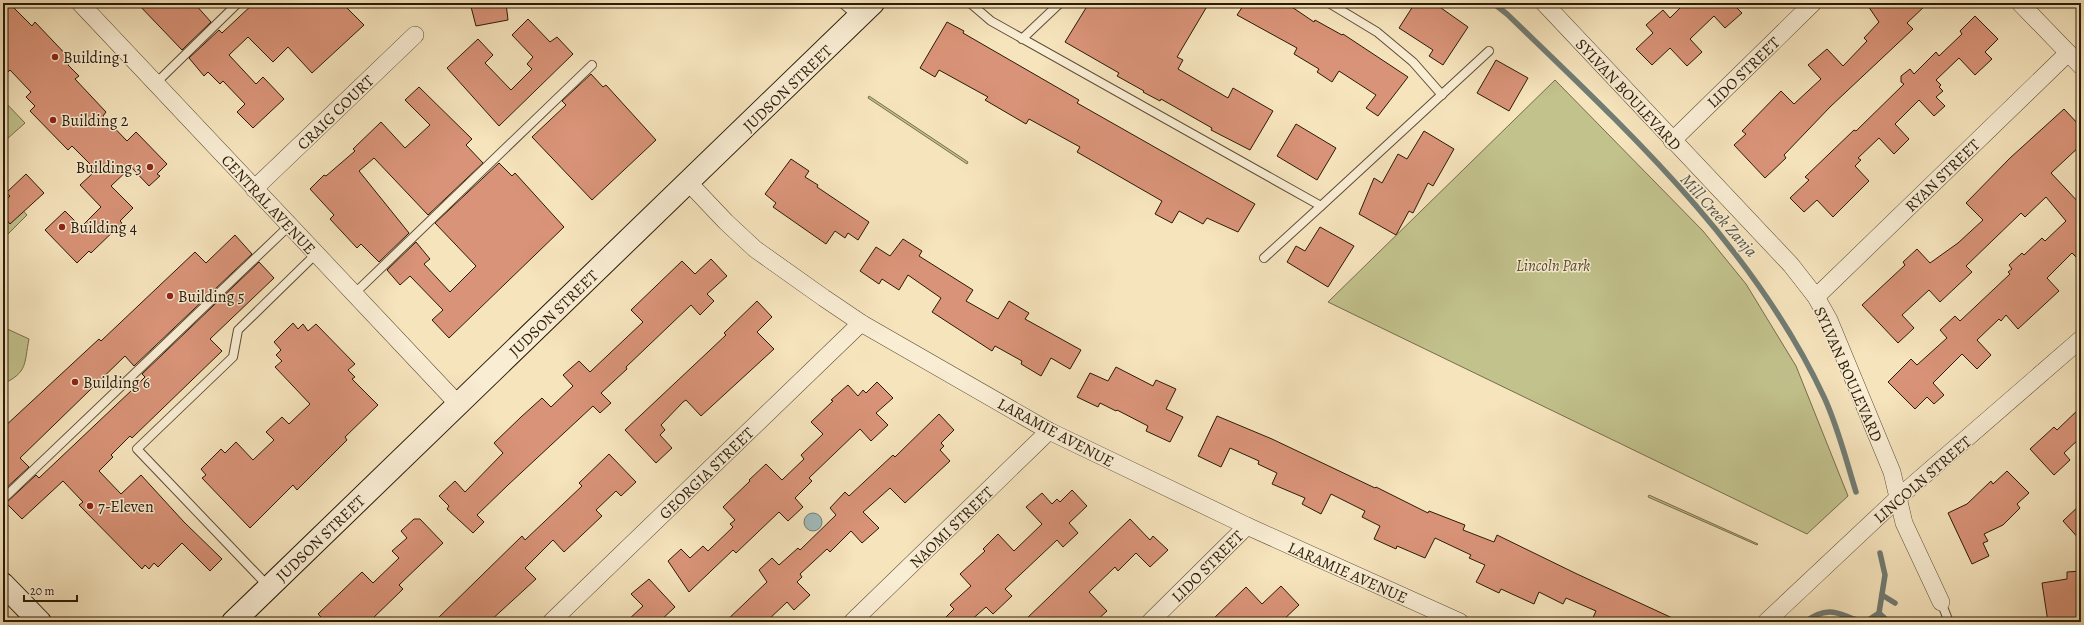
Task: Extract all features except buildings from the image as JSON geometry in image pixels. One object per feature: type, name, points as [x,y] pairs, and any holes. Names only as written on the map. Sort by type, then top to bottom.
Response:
[{"type":"main road","name":"JUDSON STREET","points":[[233,622],[866,10]]},
{"type":"main road","points":[[3,584],[40,622]]},
{"type":"street","name":"CENTRAL AVENUE","points":[[80,3],[458,404]]},
{"type":"street","name":"SYLVAN BOULEVARD","points":[[1544,3],[1672,141],[1791,265],[1816,297],[1828,320],[1892,472],[1904,523],[1941,602]]},
{"type":"street","name":"LIDO STREET","points":[[1672,141],[1814,3]]},
{"type":"street","points":[[2020,3],[2081,66]]},
{"type":"street","name":"CRAIG COURT","points":[[254,189],[415,35]]},
{"type":"street","name":"RYAN STREET","points":[[1816,297],[2068,53]]},
{"type":"street","name":"LARAMIE AVENUE","points":[[689,182],[726,222],[755,249],[861,323],[1049,431],[1247,526],[1452,620]]},
{"type":"street","name":"GEORGIA STREET","points":[[551,622],[861,323]]},
{"type":"street","name":"LINCOLN STREET","points":[[1766,622],[1898,497],[2081,340]]},
{"type":"street","name":"NAOMI STREET","points":[[852,622],[1049,431]]},
{"type":"street","name":"LIDO STREET","points":[[1150,622],[1247,526]]},
{"type":"lane","points":[[156,83],[238,3]]},
{"type":"lane","points":[[842,3],[866,10]]},
{"type":"lane","points":[[970,3],[991,21],[1022,39],[1320,206]]},
{"type":"lane","points":[[1022,39],[1060,3]]},
{"type":"lane","points":[[1329,3],[1377,32],[1413,62],[1442,94]]},
{"type":"lane","points":[[1264,258],[1490,51]]},
{"type":"lane","points":[[354,294],[592,65]]},
{"type":"lane","points":[[3,499],[289,226]]},
{"type":"lane","points":[[269,588],[137,450],[233,357],[238,330],[316,254]]},
{"type":"lane","name":"SYLVAN BOULEVARD","points":[[1941,602],[1948,622]]},
{"type":"green space","name":"Lincoln Park","points":[[1555,80],[1703,231],[1746,284],[1796,366],[1848,496],[1807,534],[1328,302]]},
{"type":"green space","points":[[869,96],[968,162],[967,164],[868,98]]},
{"type":"green space","points":[[3,100],[25,123],[7,139],[3,135]]},
{"type":"green space","points":[[10,196],[27,215],[3,239],[3,198],[6,200]]},
{"type":"green space","points":[[3,327],[29,339],[24,366],[17,375],[3,384]]},
{"type":"green space","points":[[1649,495],[1758,544],[1757,545],[1648,497]]},
{"type":"water","points":[[809,513],[817,513],[822,518],[820,529],[817,531],[809,531],[804,526],[804,518]]},
{"type":"waterway","name":"Mill Creek Zanja","points":[[1493,3],[1507,14],[1597,101],[1684,192],[1724,239],[1761,289],[1795,342],[1824,397],[1838,432],[1856,492]]},
{"type":"waterway","name":"Mill Creek Zanja","points":[[1880,553],[1885,575],[1879,613],[1889,622]]},
{"type":"waterway","points":[[1882,595],[1895,603]]},
{"type":"waterway","points":[[1805,622],[1816,615],[1825,612],[1833,612],[1861,621],[1868,620],[1879,613]]},
{"type":"place","name":"Building 1","points":[[55,57]]},
{"type":"place","name":"Building 2","points":[[53,120]]},
{"type":"place","name":"Building 3","points":[[150,167]]},
{"type":"place","name":"Building 4","points":[[62,227]]},
{"type":"place","name":"Building 5","points":[[170,296]]},
{"type":"place","name":"Building 6","points":[[75,382]]},
{"type":"place","name":"7-Eleven","points":[[90,506]]}]
